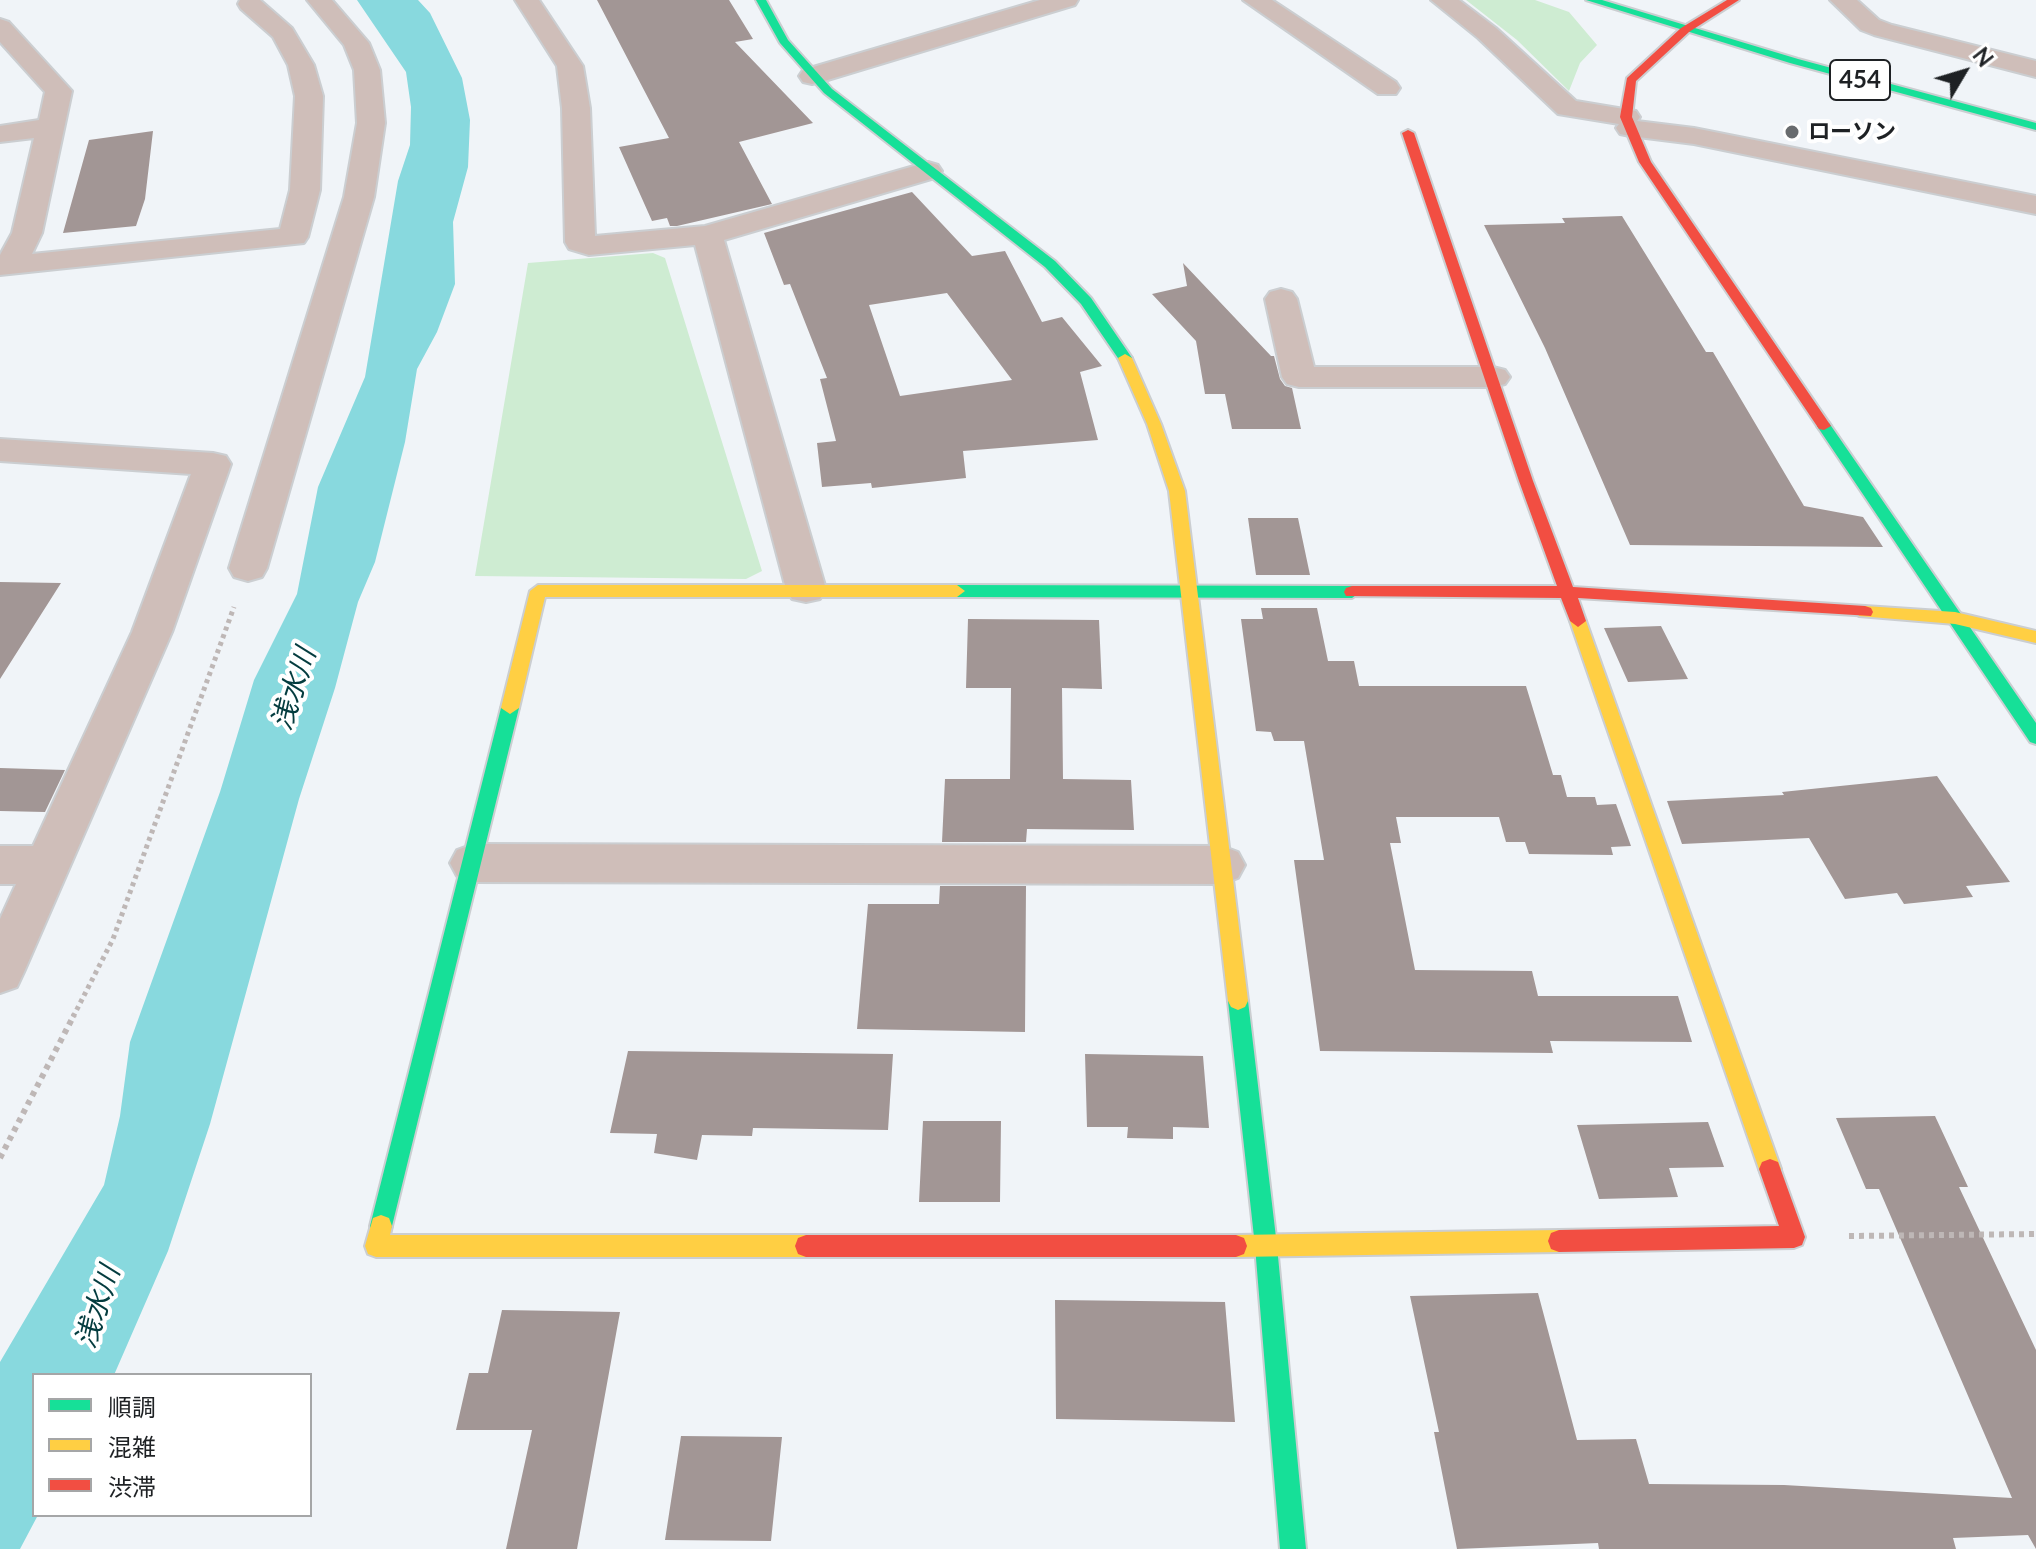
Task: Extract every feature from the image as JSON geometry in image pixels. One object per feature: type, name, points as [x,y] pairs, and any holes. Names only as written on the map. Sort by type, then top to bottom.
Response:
[{"type":"main road","points":[[761,0],[784,41],[812,76],[928,171],[1000,222],[1050,264],[1086,301],[1127,361],[1177,491],[1266,1246],[1293,1549]]},
{"type":"main road","name":"454","points":[[1591,0],[1685,30],[2036,127]]},
{"type":"main road","points":[[1734,0],[1685,30],[1631,80],[1628,122],[1645,162],[2036,737]]},
{"type":"main road","points":[[1685,4],[1740,21]]},
{"type":"main road","points":[[1408,133],[1526,481],[1568,592],[1794,1237],[1266,1246],[376,1246],[538,591],[1568,592],[1955,618],[2036,637]]},
{"type":"street","points":[[248,568],[359,197],[371,123],[367,70],[356,43],[319,0]]},
{"type":"street","points":[[527,0],[570,66],[576,108],[580,242],[589,246],[707,235],[928,171]]},
{"type":"street","points":[[812,76],[1066,0]]},
{"type":"street","points":[[1255,0],[1387,88]]},
{"type":"street","points":[[1443,0],[1487,33],[1568,108],[2029,203],[2036,173]]},
{"type":"street","points":[[1842,0],[1870,25],[1883,30],[2036,69]]},
{"type":"street","points":[[4,266],[293,237],[305,190],[309,96],[301,65],[283,33],[250,4]]},
{"type":"street","points":[[0,27],[59,91],[27,233],[4,266]]},
{"type":"street","points":[[0,134],[51,127]]},
{"type":"street","points":[[707,235],[806,589]]},
{"type":"street","points":[[1281,299],[1299,377],[1493,377]]},
{"type":"street","points":[[0,450],[213,464],[152,632],[0,972]]},
{"type":"street","points":[[473,863],[1222,865]]},
{"type":"street","points":[[0,865],[48,865]]},
{"type":"path","points":[[0,1158],[113,939],[248,568]]},
{"type":"path","points":[[1794,1237],[2036,1234]]},
{"type":"green space","points":[[1466,0],[1535,0],[1569,12],[1597,45],[1580,63],[1569,91],[1517,40]]},
{"type":"green space","points":[[653,253],[665,258],[762,571],[746,579],[475,576],[528,263]]},
{"type":"water","name":"浅水川","points":[[357,0],[418,0],[430,13],[462,78],[470,120],[468,167],[453,222],[455,284],[437,332],[417,369],[405,442],[375,562],[358,602],[335,688],[299,799],[210,1124],[168,1251],[115,1373],[32,1373],[32,1517],[37,1517],[20,1549],[0,1549],[0,1362],[104,1185],[120,1116],[130,1042],[220,792],[254,680],[297,594],[318,487],[365,377],[398,181],[410,145],[411,107],[406,72]]},
{"type":"building","points":[[597,0],[729,0],[753,39],[735,42],[813,123],[739,142],[772,204],[677,226],[670,226],[667,218],[652,221],[619,147],[669,138]]},
{"type":"building","points":[[153,131],[145,199],[136,226],[63,233],[89,140]]},
{"type":"building","points":[[912,192],[972,256],[1005,251],[1042,322],[1062,317],[1102,366],[1080,372],[1098,440],[963,451],[966,478],[872,488],[871,483],[822,487],[817,443],[836,441],[820,379],[827,378],[790,284],[784,285],[764,233]],"holes":[[[947,293],[1012,380],[900,396],[869,305]]]},
{"type":"building","points":[[1622,216],[1706,352],[1713,352],[1804,506],[1863,517],[1883,547],[1630,545],[1545,348],[1484,225],[1565,223],[1562,218]]},
{"type":"building","points":[[1183,263],[1274,356],[1280,379],[1285,386],[1292,388],[1301,429],[1232,429],[1225,394],[1205,394],[1196,341],[1152,294],[1187,286]]},
{"type":"building","points":[[1248,518],[1298,518],[1310,575],[1256,575]]},
{"type":"building","points":[[0,582],[61,583],[0,679]]},
{"type":"building","points":[[1261,608],[1317,608],[1328,661],[1354,661],[1359,686],[1526,686],[1553,775],[1561,775],[1567,797],[1595,797],[1597,805],[1616,804],[1631,846],[1611,847],[1613,855],[1529,854],[1525,842],[1506,842],[1499,817],[1396,817],[1401,843],[1390,843],[1415,970],[1532,971],[1538,996],[1678,996],[1692,1042],[1550,1041],[1553,1053],[1320,1051],[1294,860],[1324,860],[1304,741],[1274,741],[1271,732],[1256,731],[1241,619],[1263,619]]},
{"type":"building","points":[[968,619],[1099,620],[1102,689],[1062,688],[1063,779],[1131,780],[1134,830],[1027,829],[1026,842],[942,842],[945,779],[1010,779],[1011,688],[966,688]]},
{"type":"building","points":[[1661,626],[1688,679],[1628,682],[1604,628]]},
{"type":"building","points":[[0,768],[65,770],[45,812],[0,811]]},
{"type":"building","points":[[1937,776],[2010,882],[1966,886],[1973,897],[1904,904],[1897,893],[1845,899],[1809,838],[1682,844],[1667,801],[1784,795],[1782,792]]},
{"type":"building","points":[[940,886],[1026,886],[1025,1032],[857,1029],[868,904],[939,904]]},
{"type":"building","points":[[628,1051],[893,1054],[888,1130],[753,1128],[752,1136],[702,1135],[697,1160],[654,1153],[657,1134],[610,1133]]},
{"type":"building","points":[[1085,1054],[1203,1056],[1209,1128],[1173,1127],[1173,1139],[1127,1138],[1128,1127],[1087,1127]]},
{"type":"building","points":[[1935,1116],[1968,1187],[1959,1187],[2036,1350],[2036,1549],[2028,1535],[1953,1538],[1956,1549],[1599,1549],[1598,1543],[1457,1549],[1434,1432],[1439,1432],[1410,1296],[1538,1293],[1577,1440],[1636,1439],[1649,1484],[1784,1485],[2012,1498],[1879,1189],[1866,1189],[1836,1118]]},
{"type":"building","points":[[923,1121],[1001,1121],[1000,1202],[919,1202]]},
{"type":"building","points":[[1708,1122],[1724,1167],[1669,1168],[1678,1197],[1599,1199],[1577,1125]]},
{"type":"building","points":[[1055,1300],[1225,1302],[1235,1422],[1056,1419]]},
{"type":"building","points":[[502,1310],[620,1312],[577,1549],[506,1549],[532,1430],[456,1430],[469,1373],[488,1373]]},
{"type":"building","points":[[681,1436],[782,1437],[771,1541],[665,1540]]},
{"type":"traffic: fast","points":[[761,0],[784,41],[828,91],[1050,264],[1086,301],[1125,358]]},
{"type":"traffic: fast","points":[[1591,0],[1794,61],[2036,127]]},
{"type":"traffic: fast","points":[[1824,426],[2036,737]]},
{"type":"traffic: fast","points":[[957,591],[1352,592]]},
{"type":"traffic: fast","points":[[381,1226],[510,708]]},
{"type":"traffic: fast","points":[[1238,1001],[1266,1246],[1293,1549]]},
{"type":"traffic: slow","points":[[1125,358],[1154,424],[1177,491],[1238,1001]]},
{"type":"traffic: slow","points":[[510,708],[538,591],[957,591]]},
{"type":"traffic: slow","points":[[1865,612],[1955,618],[2036,637]]},
{"type":"traffic: slow","points":[[1578,621],[1770,1169]]},
{"type":"traffic: slow","points":[[381,1226],[376,1246],[806,1246]]},
{"type":"traffic: slow","points":[[1236,1246],[1559,1241]]},
{"type":"traffic: jam","points":[[1685,30],[1734,0]]},
{"type":"traffic: jam","points":[[1685,30],[1631,80],[1626,117],[1645,162],[1824,426]]},
{"type":"traffic: jam","points":[[1408,133],[1526,481],[1578,621]]},
{"type":"traffic: jam","points":[[1352,592],[1568,592],[1865,612]]},
{"type":"traffic: jam","points":[[1559,1241],[1794,1237],[1770,1169]]},
{"type":"traffic: jam","points":[[806,1246],[1236,1246]]},
{"type":"place","name":"ローソン","points":[[1792,132]]}]
